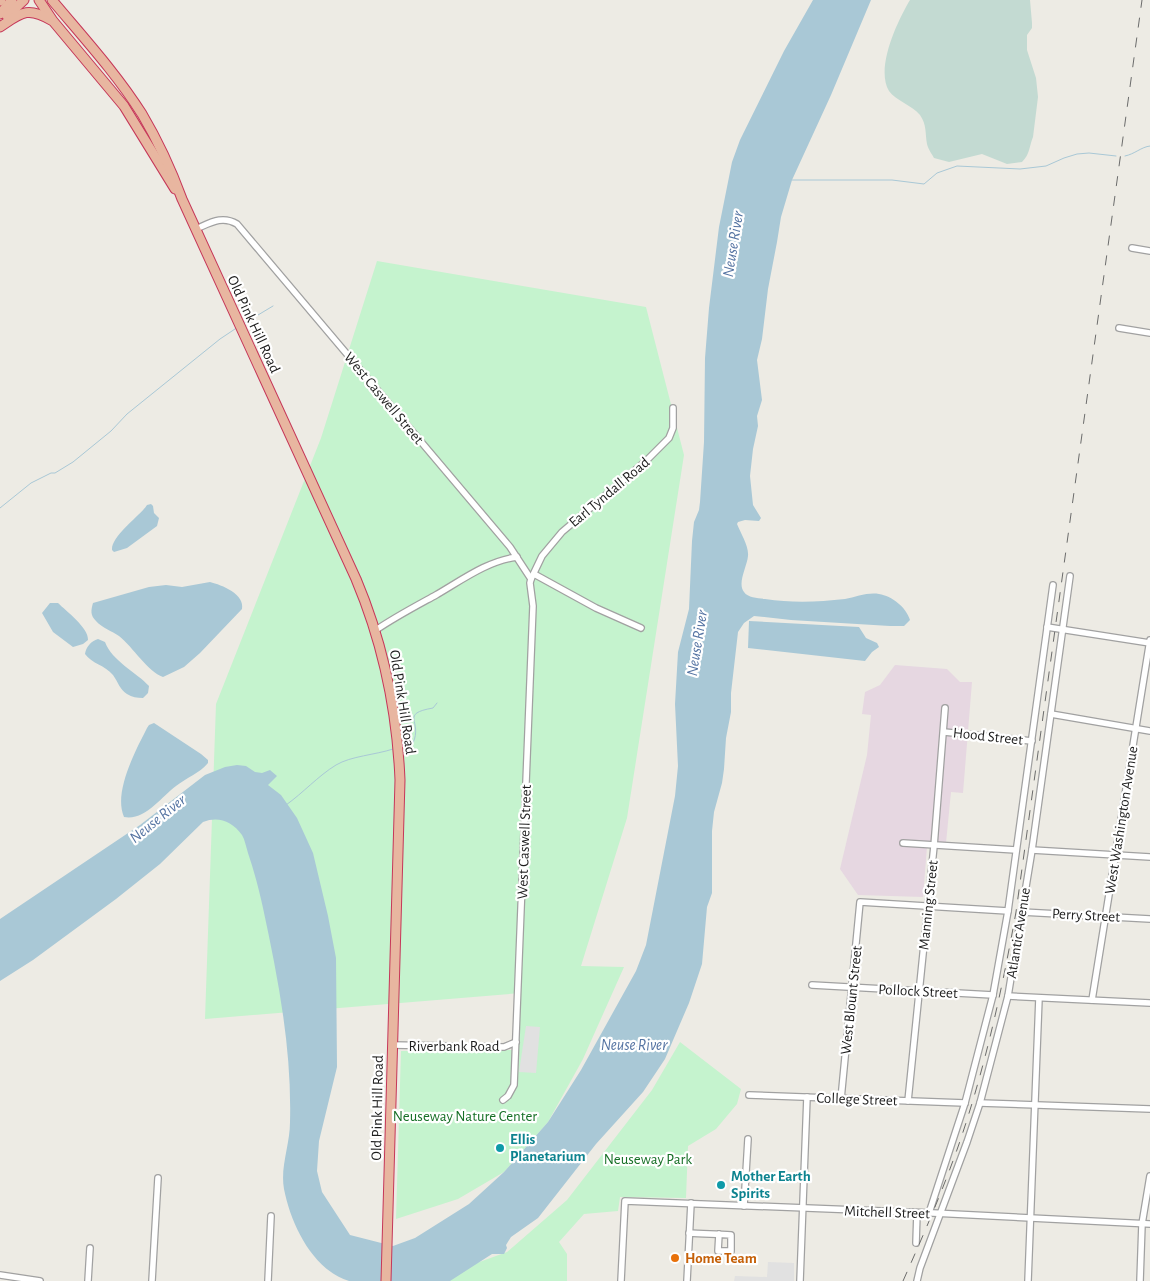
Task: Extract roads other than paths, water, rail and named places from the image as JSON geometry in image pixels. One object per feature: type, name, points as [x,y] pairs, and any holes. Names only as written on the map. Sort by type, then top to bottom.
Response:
[{"type":"highway","points":[[0,14],[12,0]]},
{"type":"highway","points":[[0,25],[24,0]]},
{"type":"highway","name":"Old Pink Hill Road","points":[[39,0],[53,21],[124,106],[182,200]]},
{"type":"highway","name":"Old Pink Hill Road","points":[[52,0],[104,63],[141,113],[159,143],[173,173],[182,200],[344,554],[376,630],[386,668],[397,731],[400,805],[386,1281]]},
{"type":"highway","points":[[0,25],[23,12],[31,12],[53,21]]},
{"type":"street","name":"West Caswell Street","points":[[196,229],[217,220],[232,222],[254,245],[462,490],[532,576],[530,583],[532,606],[514,1085],[508,1096],[503,1100]]},
{"type":"street","points":[[1132,248],[1150,251]]},
{"type":"street","points":[[1119,328],[1150,333]]},
{"type":"street","name":"Earl Tyndall Road","points":[[532,576],[548,548],[562,532],[665,443],[672,433],[674,408]]},
{"type":"street","points":[[376,630],[476,571],[497,561],[517,557]]},
{"type":"street","points":[[532,576],[641,628]]},
{"type":"street","name":"Atlantic Avenue","points":[[917,1280],[980,1103],[1008,996],[1032,850],[1070,576]]},
{"type":"street","name":"Atlantic Avenue","points":[[930,1213],[965,1103],[993,995],[1008,911],[1053,584]]},
{"type":"street","points":[[1047,627],[1150,642]]},
{"type":"street","name":"West Washington Avenue","points":[[1092,1000],[1150,642]]},
{"type":"street","name":"Manning Street","points":[[908,1101],[934,846],[945,708]]},
{"type":"street","points":[[1051,714],[1150,731]]},
{"type":"street","name":"Hood Street","points":[[944,732],[1032,741]]},
{"type":"street","points":[[903,843],[1016,850]]},
{"type":"street","points":[[1032,850],[1150,857]]},
{"type":"street","name":"West Blount Street","points":[[841,1099],[860,902],[927,906]]},
{"type":"street","points":[[927,906],[1008,911]]},
{"type":"street","name":"Perry Street","points":[[1022,912],[1150,918]]},
{"type":"street","name":"Pollock Street","points":[[812,985],[993,995]]},
{"type":"street","points":[[1008,996],[1150,1003]]},
{"type":"street","points":[[1028,1281],[1040,998]]},
{"type":"street","name":"Riverbank Road","points":[[392,1045],[504,1047],[516,1042]]},
{"type":"street","name":"College Street","points":[[749,1095],[965,1103]]},
{"type":"street","points":[[800,1281],[807,1097]]},
{"type":"street","points":[[980,1103],[1150,1109]]},
{"type":"street","points":[[744,1206],[748,1139]]},
{"type":"street","points":[[1140,1281],[1142,1224],[1150,1176]]},
{"type":"street","points":[[152,1281],[158,1178]]},
{"type":"street","name":"Mitchell Street","points":[[621,1281],[624,1201],[1150,1224]]},
{"type":"street","points":[[688,1281],[691,1203]]},
{"type":"street","points":[[916,1243],[918,1213]]},
{"type":"street","points":[[268,1281],[271,1216]]},
{"type":"street","points":[[689,1233],[719,1234]]},
{"type":"street","points":[[88,1281],[90,1248]]},
{"type":"street","points":[[0,1275],[40,1281]]},
{"type":"water","name":"Neuse River","points":[[813,0],[871,0],[831,95],[792,180],[781,217],[757,360],[762,400],[757,416],[758,426],[750,476],[753,505],[761,518],[759,521],[745,520],[737,524],[748,552],[742,588],[746,594],[753,597],[795,602],[835,600],[866,594],[879,594],[889,597],[898,603],[910,620],[904,626],[890,626],[754,616],[744,623],[738,632],[724,769],[714,812],[712,831],[712,893],[707,907],[702,964],[689,1003],[665,1059],[643,1092],[596,1144],[538,1218],[511,1237],[506,1245],[507,1248],[504,1254],[492,1254],[450,1281],[349,1281],[336,1275],[314,1257],[298,1231],[287,1203],[283,1172],[290,1131],[290,1095],[283,1014],[260,894],[245,841],[238,830],[224,821],[209,820],[203,822],[160,864],[116,899],[33,960],[0,981],[0,919],[140,825],[205,775],[225,767],[237,765],[246,766],[255,772],[262,773],[270,770],[277,776],[268,785],[281,795],[297,818],[313,853],[336,958],[337,1067],[319,1141],[317,1171],[322,1192],[350,1235],[393,1246],[415,1238],[469,1204],[504,1172],[548,1122],[581,1070],[636,971],[646,945],[675,796],[678,766],[675,704],[678,652],[689,609],[692,541],[694,522],[700,502],[704,442],[705,358],[719,227],[732,162],[740,140],[784,51]]},
{"type":"water","points":[[151,504],[154,513],[159,518],[157,526],[127,548],[114,552],[112,550],[116,539],[147,505]]},
{"type":"water","points":[[210,582],[232,591],[240,599],[242,609],[184,667],[163,677],[146,665],[119,636],[104,628],[92,615],[93,603],[149,587],[166,585],[182,587]]},
{"type":"water","points":[[50,603],[58,603],[76,620],[85,630],[88,640],[83,644],[73,647],[53,632],[42,613]]},
{"type":"water","points":[[749,621],[859,627],[866,638],[877,643],[879,647],[865,661],[748,648]]},
{"type":"water","points":[[98,639],[105,642],[108,649],[119,661],[149,686],[148,693],[143,698],[133,697],[125,692],[110,672],[85,654],[89,645]]},
{"type":"water","points":[[154,723],[201,754],[208,760],[208,763],[201,770],[176,786],[146,812],[132,817],[124,817],[121,807],[121,796],[127,771],[147,728]]},
{"type":"waterway","points":[[1125,156],[1150,146]]},
{"type":"waterway","points":[[792,180],[892,180],[924,184],[937,173],[957,166],[1020,169],[1046,166],[1077,154],[1089,153],[1116,156]]},
{"type":"waterway","points":[[243,324],[273,306]]},
{"type":"waterway","points":[[0,508],[31,483],[51,473],[55,473],[73,462],[111,431],[127,414],[220,339],[238,327]]},
{"type":"waterway","points":[[401,746],[413,743],[416,729],[414,716],[423,710],[433,708],[437,703]]},
{"type":"waterway","points":[[286,805],[336,765],[393,749]]},
{"type":"railway","points":[[903,1281],[940,1196],[977,1087],[999,1000],[1011,941],[1142,0]]},
{"type":"place","name":"Ellis Planetarium","points":[[500,1148]]},
{"type":"place","name":"Mother Earth Spirits","points":[[721,1185]]},
{"type":"place","name":"Home Team","points":[[675,1258]]},
{"type":"park label","name":"Neuseway Nature Center","points":[[465,1116]]},
{"type":"park label","name":"Neuseway Park","points":[[648,1159]]}]
